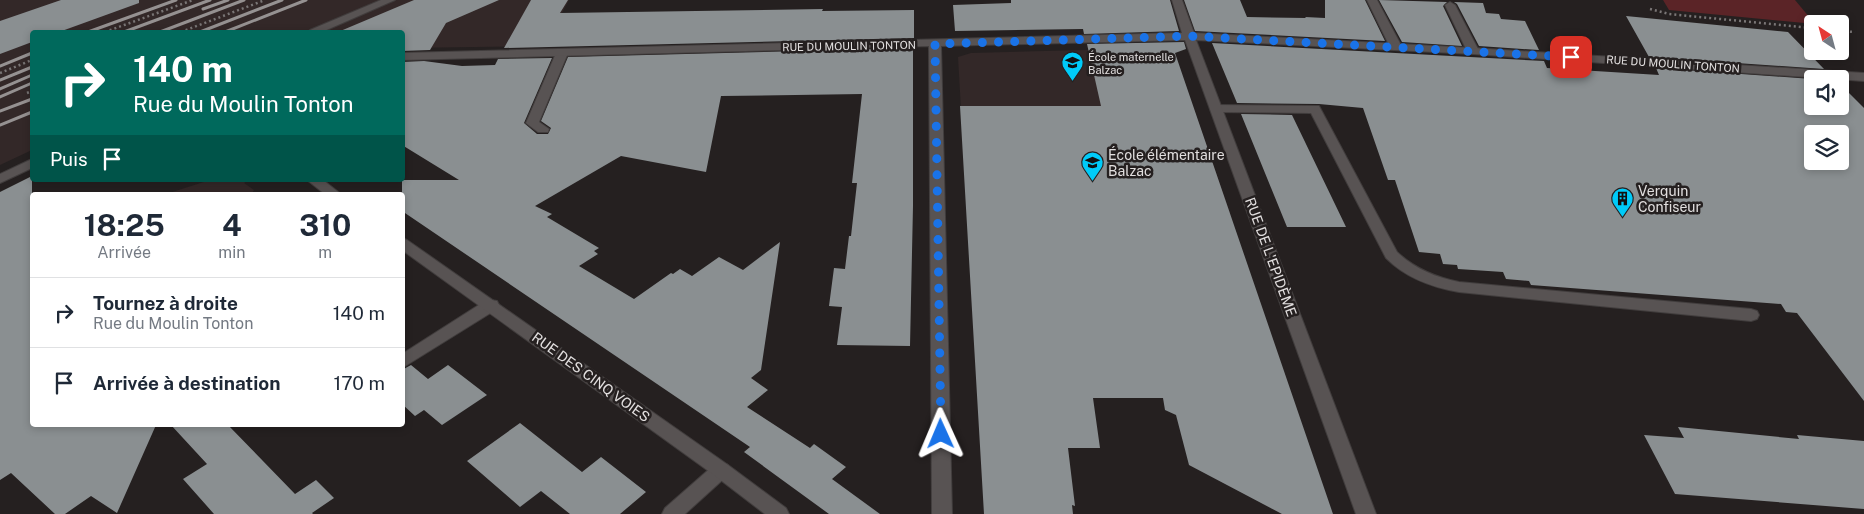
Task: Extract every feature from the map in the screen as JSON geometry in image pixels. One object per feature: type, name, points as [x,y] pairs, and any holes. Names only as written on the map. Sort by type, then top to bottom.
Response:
[{"type":"street","points":[[319,30],[390,0]]},
{"type":"street","name":"RUE DE L'EPIDÈME","points":[[1178,0],[1189,36],[1366,514]]},
{"type":"street","points":[[1372,0],[1396,47]]},
{"type":"street","points":[[1450,5],[1473,51]]},
{"type":"street","name":"RUE DU MOULIN TONTON","points":[[405,57],[1189,36],[1473,51],[1864,77]]},
{"type":"street","points":[[935,44],[942,514]]},
{"type":"street","points":[[543,129],[532,123],[562,53]]},
{"type":"street","points":[[1216,108],[1315,109],[1391,254],[1408,269],[1434,281],[1460,288],[1751,315]]},
{"type":"street","points":[[0,179],[30,165]]},
{"type":"street","points":[[317,182],[332,192]]},
{"type":"street","name":"RUE DES CINQ VOIES","points":[[405,245],[721,470],[779,514]]},
{"type":"street","points":[[405,360],[491,305]]},
{"type":"street","points":[[672,514],[721,470]]},
{"type":"path","points":[[110,30],[193,0]]},
{"type":"path","points":[[186,30],[265,0]]},
{"type":"path","points":[[1650,9],[1669,14],[1804,27]]},
{"type":"path","points":[[1849,32],[1855,32]]},
{"type":"path","points":[[0,73],[30,61]]},
{"type":"shaded area","points":[[0,0],[569,0],[544,46],[405,48],[405,30],[30,30],[30,151],[0,165]]},
{"type":"shaded area","points":[[1663,0],[1795,0],[1808,15],[1804,15],[1804,23],[1669,10]]},
{"type":"shaded area","points":[[1163,48],[1175,55],[1230,213],[967,213],[958,57],[971,53]]},
{"type":"shaded area","points":[[204,182],[246,182],[244,183],[254,190],[253,192],[172,192]]},
{"type":"building","points":[[61,0],[139,0],[139,3],[65,30],[30,30],[30,43],[0,54],[0,21]]},
{"type":"building","points":[[414,0],[499,0],[446,23],[430,50],[405,51],[405,30],[343,30]]},
{"type":"building","points":[[531,0],[568,0],[560,13],[823,9],[822,11],[914,10],[914,38],[504,48]]},
{"type":"building","points":[[1011,0],[1170,0],[1179,31],[1084,34],[1083,29],[955,31],[953,5],[1011,3]]},
{"type":"building","points":[[1184,0],[1240,0],[1247,17],[1325,18],[1325,0],[1365,0],[1385,41],[1195,31]]},
{"type":"building","points":[[1379,0],[1447,2],[1443,6],[1462,46],[1402,42]]},
{"type":"building","points":[[1454,2],[1483,3],[1486,13],[1499,14],[1501,19],[1525,21],[1539,50],[1479,46],[1457,4]]},
{"type":"building","points":[[1626,16],[1788,32],[1804,48],[1804,60],[1815,60],[1824,69],[1649,57]]},
{"type":"building","points":[[1184,42],[1186,49],[1175,53],[1333,514],[1282,514],[1189,465],[1176,415],[1165,410],[1163,398],[1093,398],[1100,448],[1068,448],[1075,506],[1072,505],[1073,514],[984,514],[960,106],[1101,106],[1087,44]]},
{"type":"building","name":"Verquin Confiseur","points":[[1212,43],[1544,61],[1547,68],[1659,75],[1656,68],[1804,78],[1804,115],[1849,115],[1849,93],[1864,108],[1864,401],[1797,313],[1786,312],[1781,304],[1531,285],[1529,281],[1506,279],[1503,272],[1458,269],[1457,265],[1443,264],[1440,254],[1419,252],[1395,180],[1388,180],[1363,108],[1319,104],[1237,103]]},
{"type":"building","points":[[913,48],[913,206],[910,346],[837,345],[842,307],[829,306],[834,268],[845,269],[849,236],[851,236],[857,183],[852,183],[862,94],[721,96],[706,172],[621,156],[535,206],[552,214],[547,217],[599,248],[594,251],[598,254],[579,266],[634,299],[671,273],[673,274],[680,269],[692,276],[719,257],[743,270],[780,242],[761,370],[751,378],[768,390],[747,407],[810,448],[814,444],[846,467],[832,479],[880,514],[829,514],[744,452],[750,447],[405,213],[405,192],[402,192],[402,182],[405,182],[405,180],[459,180],[405,147],[405,62],[424,61],[462,66],[495,65],[498,59],[552,58],[524,123],[537,134],[548,134],[551,128],[541,121],[568,57]]},
{"type":"building","points":[[1241,114],[1292,115],[1346,227],[1287,227]]},
{"type":"building","points":[[30,177],[32,192],[30,192],[30,427],[155,427],[117,513],[91,496],[65,514],[55,514],[11,473],[0,480],[0,192]]},
{"type":"building","points":[[411,365],[428,379],[448,365],[487,395],[442,425],[424,410],[415,416],[405,407],[405,368]]},
{"type":"building","points":[[520,423],[582,472],[601,457],[646,492],[620,514],[570,514],[541,491],[520,507],[467,461]]},
{"type":"building","points":[[173,427],[230,427],[295,494],[316,480],[334,498],[313,514],[214,514],[183,479],[207,464]]},
{"type":"building","points":[[1678,427],[1799,439],[1797,435],[1864,441],[1864,509],[1675,494],[1644,435],[1684,438]]},
{"type":"railway","points":[[94,30],[176,0]]},
{"type":"railway","points":[[129,30],[210,0]]},
{"type":"railway","points":[[203,9],[228,0]]},
{"type":"railway","points":[[165,30],[244,0]]},
{"type":"railway","points":[[205,30],[282,0]]},
{"type":"railway","points":[[230,30],[306,0]]},
{"type":"railway","points":[[0,66],[30,54]]},
{"type":"railway","points":[[0,80],[30,68]]},
{"type":"railway","points":[[0,89],[30,76]]},
{"type":"railway","points":[[0,97],[30,84]]},
{"type":"railway","points":[[0,111],[30,100]]},
{"type":"railway","points":[[0,125],[30,113]]},
{"type":"place","name":"École maternelle Balzac","points":[[1072,82]]},
{"type":"place","name":"École élémentaire Balzac","points":[[1092,182]]},
{"type":"place","name":"Verquin Confiseur","points":[[1622,218]]},
{"type":"route","points":[[941,434],[935,44],[1189,36],[1571,57]]}]
